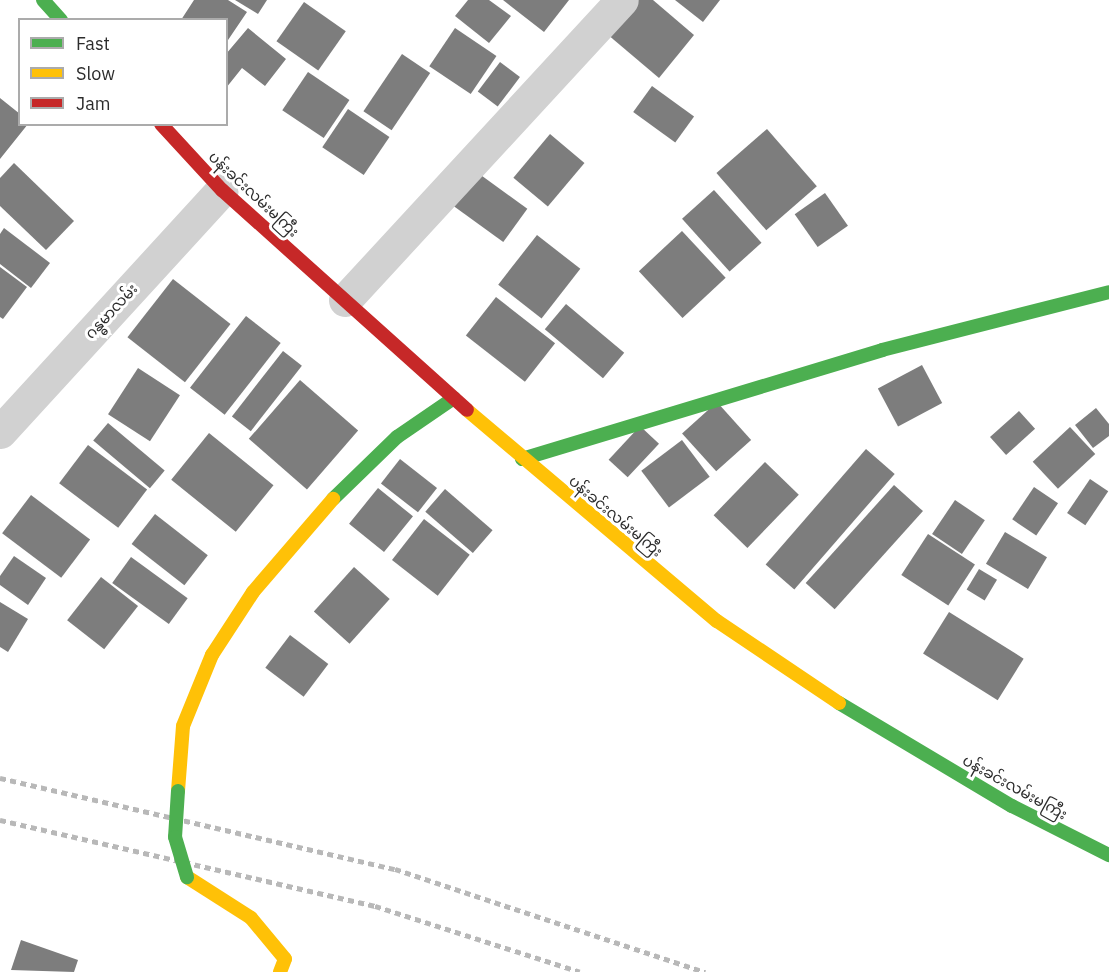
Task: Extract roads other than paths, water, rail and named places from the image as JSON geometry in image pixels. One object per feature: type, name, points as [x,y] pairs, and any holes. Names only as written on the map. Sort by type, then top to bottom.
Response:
[{"type":"street","points":[[43,0],[59,18]]},
{"type":"street","points":[[345,300],[622,0]]},
{"type":"street","name":"ပန်းခင်းလမ်းမကြီး","points":[[163,126],[222,190],[522,459],[717,621],[872,725],[1012,806],[1109,854]]},
{"type":"street","name":"ဂန္ဓမာလမ်း","points":[[0,432],[222,190]]},
{"type":"street","points":[[522,459],[882,350],[1109,292]]},
{"type":"street","points":[[280,972],[285,959],[251,918],[187,877],[175,837],[183,726],[212,655],[253,592],[334,498],[397,437],[454,398]]},
{"type":"railway","points":[[0,778],[395,869],[705,972]]},
{"type":"railway","points":[[0,820],[375,906],[580,972]]}]
